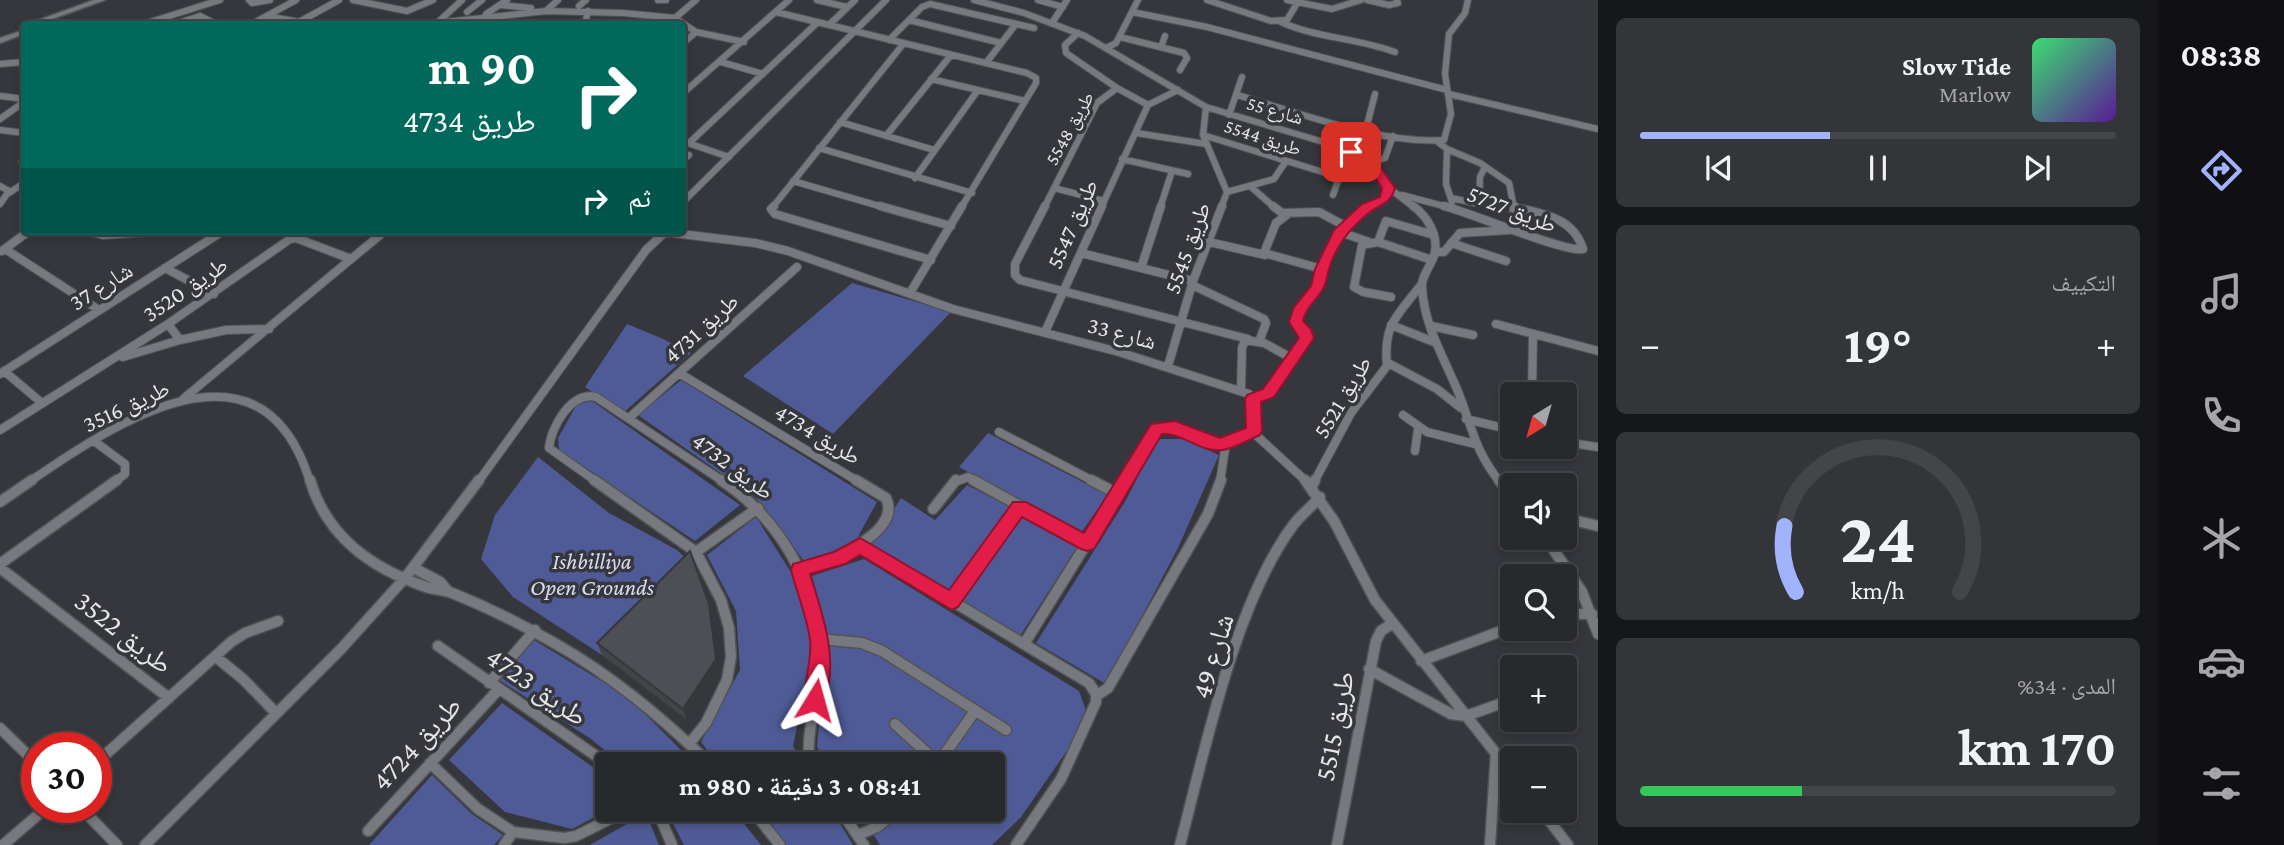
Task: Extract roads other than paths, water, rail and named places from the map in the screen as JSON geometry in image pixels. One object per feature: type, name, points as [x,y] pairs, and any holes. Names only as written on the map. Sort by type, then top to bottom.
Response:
[{"type":"main road","points":[[41,21],[101,0]]},
{"type":"main road","points":[[54,21],[113,0]]},
{"type":"main road","points":[[2,39],[21,30]]},
{"type":"street","points":[[153,21],[219,0]]},
{"type":"street","points":[[249,0],[251,3],[270,0]]},
{"type":"street","points":[[258,21],[296,0]]},
{"type":"street","points":[[301,21],[339,0]]},
{"type":"street","points":[[353,0],[368,1],[407,12],[431,0],[453,8]]},
{"type":"street","points":[[439,21],[461,0]]},
{"type":"street","points":[[467,12],[481,0]]},
{"type":"street","points":[[484,20],[486,14],[507,0]]},
{"type":"street","points":[[546,11],[558,0]]},
{"type":"street","points":[[579,5],[586,0]]},
{"type":"street","points":[[658,0],[666,0]]},
{"type":"street","points":[[675,18],[696,0]]},
{"type":"street","points":[[686,91],[789,0]]},
{"type":"street","points":[[817,0],[847,8]]},
{"type":"street","points":[[829,25],[855,0]]},
{"type":"street","points":[[686,199],[886,0]]},
{"type":"street","name":"شارع 55","points":[[975,0],[988,1],[1078,33],[1108,47],[1206,107],[1351,152],[1370,163],[1389,188],[1425,216],[1434,235]]},
{"type":"street","points":[[1038,0],[1063,7]]},
{"type":"street","points":[[1052,23],[1068,0]]},
{"type":"street","points":[[1108,47],[1113,46],[1120,37],[1138,0]]},
{"type":"street","points":[[1209,1],[1229,0]]},
{"type":"street","points":[[1287,0],[1332,9],[1364,0],[1392,5],[1398,3],[1397,0]]},
{"type":"street","points":[[1237,94],[1393,136],[1438,142],[1444,140],[1451,114],[1445,74],[1449,34],[1465,13],[1468,0]]},
{"type":"street","points":[[1209,1],[1294,28],[1369,42],[1395,52]]},
{"type":"street","points":[[1281,22],[1287,20],[1298,1]]},
{"type":"street","points":[[890,40],[923,6],[932,4],[1034,28]]},
{"type":"street","points":[[500,5],[531,8]]},
{"type":"street","points":[[472,21],[546,11],[589,11],[675,18],[679,21]]},
{"type":"street","points":[[586,21],[589,11]]},
{"type":"street","points":[[776,12],[1035,77],[1036,83],[910,293]]},
{"type":"street","points":[[1132,12],[1207,27],[1598,129]]},
{"type":"street","points":[[183,21],[197,16],[208,21]]},
{"type":"street","points":[[267,16],[294,21]]},
{"type":"street","points":[[909,20],[1001,43]]},
{"type":"street","points":[[729,157],[686,142],[764,74],[818,22]]},
{"type":"street","points":[[986,63],[1016,24]]},
{"type":"street","points":[[686,26],[695,32],[744,41]]},
{"type":"street","points":[[686,40],[695,32]]},
{"type":"street","points":[[1078,33],[1065,45],[1066,53],[1117,88],[1149,104],[1180,92]]},
{"type":"street","points":[[1161,47],[1165,36]]},
{"type":"street","points":[[1120,37],[1186,55],[1188,58],[1180,70]]},
{"type":"street","points":[[904,43],[771,207],[775,214],[931,260]]},
{"type":"street","points":[[886,136],[951,55]]},
{"type":"street","points":[[0,62],[21,61]]},
{"type":"street","points":[[721,62],[764,74]]},
{"type":"street","points":[[1229,115],[1242,77]]},
{"type":"street","points":[[931,79],[1025,101]]},
{"type":"street","name":"طريق 5548","points":[[1020,280],[1015,275],[1015,264],[1100,98],[1117,88]]},
{"type":"street","points":[[915,178],[978,90]]},
{"type":"street","points":[[1366,129],[1375,94]]},
{"type":"street","points":[[0,96],[21,100]]},
{"type":"street","points":[[0,119],[21,103]]},
{"type":"street","name":"طريق 5547","points":[[1045,332],[1149,104]]},
{"type":"street","name":"طريق 5545","points":[[1168,366],[1193,283],[1227,192],[1203,135],[1206,107]]},
{"type":"street","points":[[840,122],[934,150]]},
{"type":"street","points":[[0,130],[21,133]]},
{"type":"street","points":[[1136,133],[1206,144]]},
{"type":"street","name":"طريق 5544","points":[[1203,135],[1333,176],[1338,181],[1333,195]]},
{"type":"street","points":[[1370,163],[1385,158],[1393,136]]},
{"type":"street","points":[[1250,186],[1278,210],[1288,214],[1319,212],[1343,229],[1374,242],[1434,256],[1444,252],[1456,236],[1465,232],[1497,232],[1513,227],[1511,186],[1485,167],[1438,142]]},
{"type":"street","points":[[819,148],[915,178],[972,192]]},
{"type":"street","points":[[1447,149],[1446,184],[1451,202],[1479,204],[1480,177],[1485,167]]},
{"type":"street","points":[[1122,159],[1188,174]]},
{"type":"street","points":[[1227,192],[1278,177],[1286,161]]},
{"type":"street","points":[[1141,268],[1172,171]]},
{"type":"street","points":[[793,181],[951,226]]},
{"type":"street","points":[[0,204],[9,193],[21,185]]},
{"type":"street","points":[[0,186],[7,188],[9,193]]},
{"type":"street","name":"طريق 5548","points":[[1054,188],[1104,201]]},
{"type":"street","points":[[1389,188],[1385,199],[1367,207],[1343,229],[1322,269],[1318,287],[1299,310],[1296,322],[1307,334],[1269,393],[1253,399],[1254,431],[1312,486],[1367,587],[1425,666],[1500,758]]},
{"type":"street","name":"طريق 5727","points":[[1397,194],[1451,202],[1559,247],[1577,251],[1583,249],[1568,222],[1514,207]]},
{"type":"street","points":[[1265,255],[1276,223],[1288,214]]},
{"type":"street","points":[[1391,297],[1363,292],[1354,287],[1361,247],[1374,242],[1384,222],[1388,220],[1434,235],[1434,256],[1422,285],[1391,325],[1434,342]]},
{"type":"street","points":[[23,235],[2,250],[99,310]]},
{"type":"street","name":"شارع 37","points":[[2,373],[217,235]]},
{"type":"street","points":[[179,402],[380,235]]},
{"type":"street","points":[[145,845],[341,649],[414,568],[656,235]]},
{"type":"street","name":"شارع 33","points":[[686,235],[769,246],[953,309],[1168,366],[1241,390],[1253,399]]},
{"type":"street","name":"طريق 3520","points":[[0,430],[214,294],[289,239],[296,239],[351,259]]},
{"type":"street","points":[[1209,242],[1322,269]]},
{"type":"street","points":[[1451,243],[1506,261]]},
{"type":"street","points":[[1081,253],[1193,283],[1264,319],[1266,323],[1259,342]]},
{"type":"street","name":"طريق 4731","points":[[629,418],[797,267]]},
{"type":"street","points":[[165,268],[214,294]]},
{"type":"street","name":"طريق 5545","points":[[1020,280],[1259,342],[1293,359]]},
{"type":"street","points":[[1422,285],[1434,342],[1459,394],[1461,409],[1475,444],[1487,466],[1500,482]]},
{"type":"street","points":[[168,324],[180,340]]},
{"type":"street","points":[[1496,324],[1595,351],[1598,360]]},
{"type":"street","name":"طريق 5521","points":[[1312,486],[1351,413],[1388,363],[1385,343],[1391,325]]},
{"type":"street","points":[[1431,326],[1473,335]]},
{"type":"street","name":"طريق 3520","points":[[112,361],[180,340],[226,330],[269,328]]},
{"type":"street","points":[[1532,382],[1533,334]]},
{"type":"street","points":[[1241,390],[1242,348],[1248,339]]},
{"type":"street","points":[[1388,363],[1437,389],[1461,409]]},
{"type":"street","points":[[2,373],[42,403]]},
{"type":"street","name":"طريق 4734","points":[[679,373],[886,498],[890,504],[888,515],[860,546],[839,558],[800,570]]},
{"type":"street","points":[[1437,389],[1459,394]]},
{"type":"street","name":"طريق 3516","points":[[0,502],[132,419],[196,397],[219,395],[237,398],[257,407],[275,421],[298,451],[320,510],[333,530],[361,554],[405,578],[435,590],[448,591]]},
{"type":"street","name":"طريق 4732","points":[[696,552],[550,448],[550,436],[573,402],[587,395],[596,397],[629,418],[758,508],[783,541],[800,570],[820,639],[819,680],[807,740],[808,752]]},
{"type":"street","points":[[1403,415],[1418,429],[1475,444]]},
{"type":"street","points":[[1466,419],[1500,427]]},
{"type":"street","points":[[1024,644],[1154,431],[1161,426],[1175,427],[1214,444],[1226,443],[1254,431]]},
{"type":"street","points":[[1415,451],[1418,429]]},
{"type":"street","points":[[999,432],[1118,494]]},
{"type":"street","points":[[0,566],[124,474],[125,464],[94,441]]},
{"type":"street","points":[[1016,845],[1061,779],[1096,696],[1108,688],[1209,514],[1222,479],[1226,443]]},
{"type":"street","points":[[1577,444],[1598,447]]},
{"type":"street","points":[[933,509],[961,477],[968,477],[1087,543]]},
{"type":"street","name":"شارع 49","points":[[1180,845],[1235,652],[1251,608],[1282,543],[1297,520],[1320,497]]},
{"type":"street","points":[[952,601],[1020,507]]},
{"type":"street","points":[[690,743],[718,702],[731,657],[729,628],[721,600],[696,552],[758,508]]},
{"type":"street","points":[[1577,521],[1598,526]]},
{"type":"street","points":[[860,546],[1089,683],[1096,696]]},
{"type":"street","points":[[1555,550],[1570,571],[1592,614],[1598,634]]},
{"type":"street","name":"طريق 3522","points":[[0,566],[169,698],[245,633],[278,621]]},
{"type":"street","points":[[414,568],[440,582],[448,591],[535,631],[620,683],[699,752]]},
{"type":"street","points":[[1577,614],[1592,614]]},
{"type":"street","name":"طريق 5515","points":[[1337,845],[1369,669],[1378,636],[1393,623]]},
{"type":"street","name":"طريق 4724","points":[[368,831],[430,763],[494,686],[535,631]]},
{"type":"street","points":[[1425,666],[1500,632]]},
{"type":"street","points":[[820,639],[862,643],[882,651],[1006,730]]},
{"type":"street","name":"طريق 4723","points":[[438,646],[595,755]]},
{"type":"street","points":[[216,657],[243,679],[275,713]]},
{"type":"street","points":[[1369,669],[1439,709],[1466,716],[1500,704]]},
{"type":"street","points":[[112,749],[169,698]]},
{"type":"street","points":[[946,752],[975,711]]},
{"type":"street","points":[[895,724],[924,752]]},
{"type":"street","points":[[0,728],[21,748]]},
{"type":"street","points":[[1490,845],[1496,753]]},
{"type":"street","points":[[430,763],[478,809],[513,832],[565,838],[576,836],[604,822]]},
{"type":"street","points":[[662,822],[672,845]]},
{"type":"street","points":[[762,822],[780,845]]},
{"type":"street","points":[[848,822],[861,840],[883,822]]},
{"type":"street","points":[[3,845],[28,823]]},
{"type":"street","points":[[96,823],[117,845]]},
{"type":"street","points":[[1551,823],[1568,845]]},
{"type":"street","points":[[503,845],[513,832]]},
{"type":"park label","name":"Ishbilliya Open Grounds","points":[[592,574]]}]
